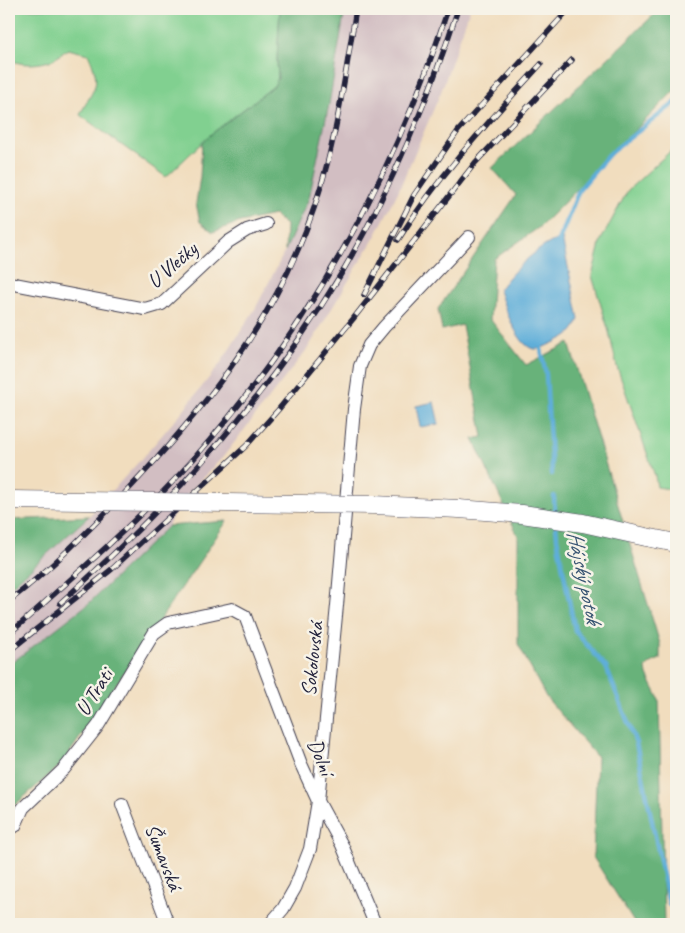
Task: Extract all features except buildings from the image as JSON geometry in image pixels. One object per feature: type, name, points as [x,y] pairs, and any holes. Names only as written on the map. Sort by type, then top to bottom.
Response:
[{"type":"main road","points":[[10,500],[374,505],[459,509],[522,514],[583,523],[676,543]]},
{"type":"street","name":"U Vlečky","points":[[9,283],[145,309],[162,304],[228,242],[247,230],[266,224]]},
{"type":"street","name":"Sokolovská","points":[[318,801],[356,386],[360,366],[369,346],[469,236]]},
{"type":"street","name":"Dolní","points":[[232,609],[244,616],[301,764],[318,801],[310,849],[298,880],[283,909],[270,924]]},
{"type":"street","name":"U Trati","points":[[9,829],[15,826],[23,808],[64,769],[98,726],[154,633],[168,623],[232,609]]},
{"type":"street","points":[[318,801],[342,845],[374,924]]},
{"type":"street","name":"Šumavská","points":[[122,804],[168,924]]},
{"type":"shaded area","points":[[345,9],[470,9],[441,92],[398,192],[375,237],[308,348],[223,457],[178,504],[168,526],[88,604],[9,665],[9,588],[89,516],[181,413],[220,364],[255,309],[285,251],[309,198],[329,104]]},
{"type":"green space","points":[[9,9],[280,9],[277,60],[278,78],[274,86],[210,135],[166,177],[80,115],[93,92],[96,80],[93,65],[88,54],[68,49],[52,60],[36,64],[24,64],[9,59]]},
{"type":"green space","points":[[280,9],[345,9],[329,104],[309,198],[285,251],[286,225],[274,215],[240,222],[213,232],[200,222],[196,203],[202,143],[274,86],[278,78],[277,60]]},
{"type":"green space","points":[[660,9],[676,9],[676,89],[541,226],[494,259],[490,319],[526,365],[569,343],[660,644],[660,659],[651,663],[646,668],[647,675],[659,699],[664,924],[635,924],[593,857],[597,757],[546,697],[518,644],[518,536],[473,439],[483,437],[462,325],[442,330],[438,309],[516,195],[492,168]]},
{"type":"green space","points":[[676,146],[676,490],[657,487],[655,476],[617,367],[609,332],[592,276],[601,240],[628,190]]},
{"type":"green space","points":[[89,516],[15,583],[9,588],[9,520]]},
{"type":"green space","points":[[227,521],[62,764],[9,810],[9,665],[88,604],[168,526]]},
{"type":"water","points":[[562,238],[579,319],[573,331],[564,338],[537,349],[530,348],[524,343],[513,326],[499,290],[527,259],[545,246]]},
{"type":"water","points":[[434,402],[439,424],[420,427],[416,406]]},
{"type":"waterway","name":"Hájský potok","points":[[558,243],[579,190],[610,153],[676,102]]},
{"type":"waterway","name":"Hájský potok","points":[[540,344],[546,375],[552,474]]},
{"type":"waterway","name":"Hájský potok","points":[[554,496],[555,516]]},
{"type":"waterway","name":"Hájský potok","points":[[556,524],[575,631],[606,667],[636,743],[669,904],[676,912]]},
{"type":"railway","points":[[9,601],[69,549],[125,493],[179,433],[229,370],[272,303],[306,230],[324,176],[337,121],[356,9]]},
{"type":"railway","points":[[9,634],[102,551],[169,486],[233,412],[273,360],[343,250],[374,192],[426,72],[448,9]]},
{"type":"railway","points":[[60,603],[139,529],[177,490],[248,408],[312,320],[359,243],[392,178],[434,78],[458,9]]},
{"type":"railway","points":[[364,295],[414,195],[458,131],[569,9]]},
{"type":"railway","points":[[9,651],[112,569],[246,446],[353,319],[475,163],[572,60]]},
{"type":"railway","points":[[398,240],[430,193],[484,127],[541,64]]}]
